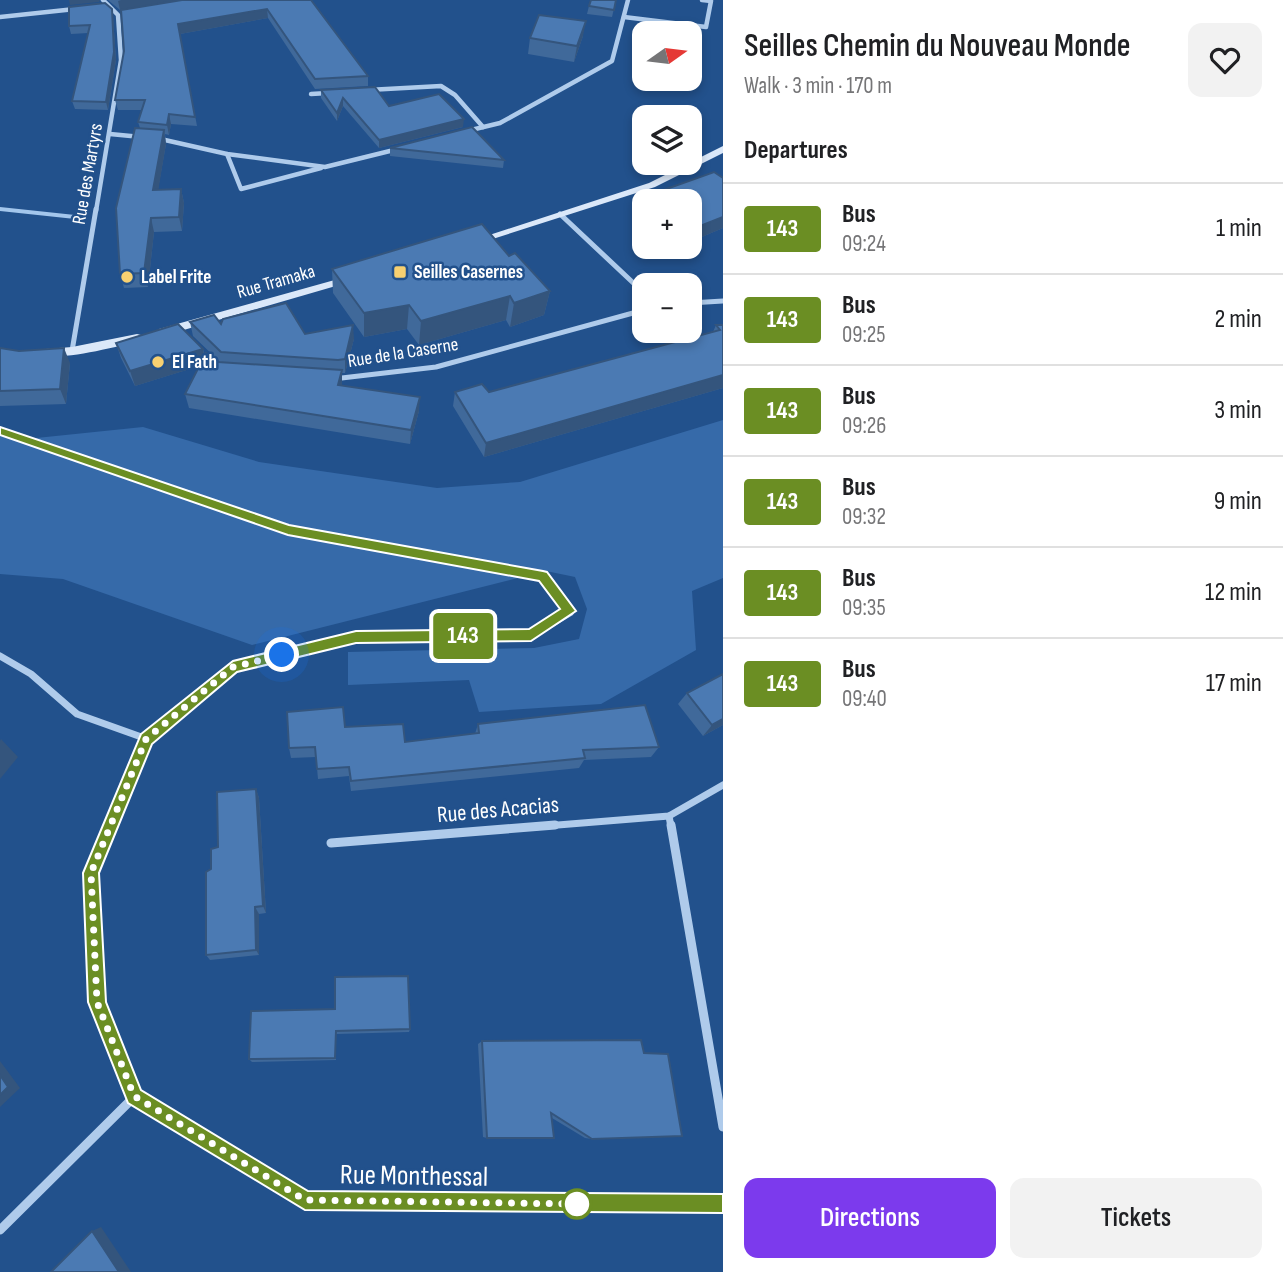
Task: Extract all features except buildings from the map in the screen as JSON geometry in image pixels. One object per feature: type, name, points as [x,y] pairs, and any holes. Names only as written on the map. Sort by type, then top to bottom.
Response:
[{"type":"main road","points":[[460,246],[652,185],[723,149]]},
{"type":"main road","name":"Rue Tramaka","points":[[31,354],[72,351],[178,329],[358,276]]},
{"type":"street","name":"Rue des Martyrs","points":[[72,351],[121,60],[118,15],[103,0]]},
{"type":"street","points":[[457,134],[500,123],[612,61],[628,0]]},
{"type":"street","points":[[624,16],[706,27],[711,1],[702,0]]},
{"type":"street","points":[[94,7],[107,6]]},
{"type":"street","points":[[0,17],[80,9]]},
{"type":"street","points":[[361,91],[441,86],[455,95],[483,127]]},
{"type":"street","points":[[311,94],[336,93]]},
{"type":"street","points":[[110,134],[176,140],[227,154],[325,167]]},
{"type":"street","points":[[227,154],[241,189],[404,147]]},
{"type":"street","points":[[560,214],[632,282]]},
{"type":"street","points":[[702,302],[723,301]]},
{"type":"street","name":"Rue de la Caserne","points":[[326,378],[436,367],[632,313]]},
{"type":"street","points":[[178,329],[187,338]]},
{"type":"street","points":[[0,431],[288,530],[543,576],[569,611],[531,635],[356,637],[233,667],[146,739],[91,873],[97,1002],[134,1096],[0,1230]]},
{"type":"street","points":[[0,656],[31,674],[77,714],[146,739]]},
{"type":"street","name":"Rue des Acacias","points":[[331,843],[669,816],[723,785]]},
{"type":"street","points":[[669,816],[723,1127]]},
{"type":"street","name":"Rue Monthessal","points":[[134,1096],[305,1200],[723,1203]]},
{"type":"shaded area","points":[[723,420],[723,578],[692,591],[696,650],[601,704],[479,712],[469,680],[348,685],[348,652],[534,648],[579,639],[587,609],[575,577],[546,571],[252,645],[63,579],[0,574],[0,431],[17,440],[143,427],[259,462],[437,488],[520,482]]},
{"type":"waterway","points":[[0,209],[75,217]]},
{"type":"bus line","name":"143","points":[[0,432],[288,530],[543,576],[569,611],[531,635],[356,637],[233,667],[146,739],[91,873],[97,1002],[134,1096],[305,1200],[567,1204],[723,1203]]},
{"type":"place","name":"Seilles Casernes","points":[[400,272]]},
{"type":"place","name":"Label Frite","points":[[127,277]]},
{"type":"place","name":"El Fath","points":[[158,362]]},
{"type":"route","points":[[282,655],[233,667],[146,739],[91,873],[97,1002],[134,1096],[305,1200],[577,1204]]}]
